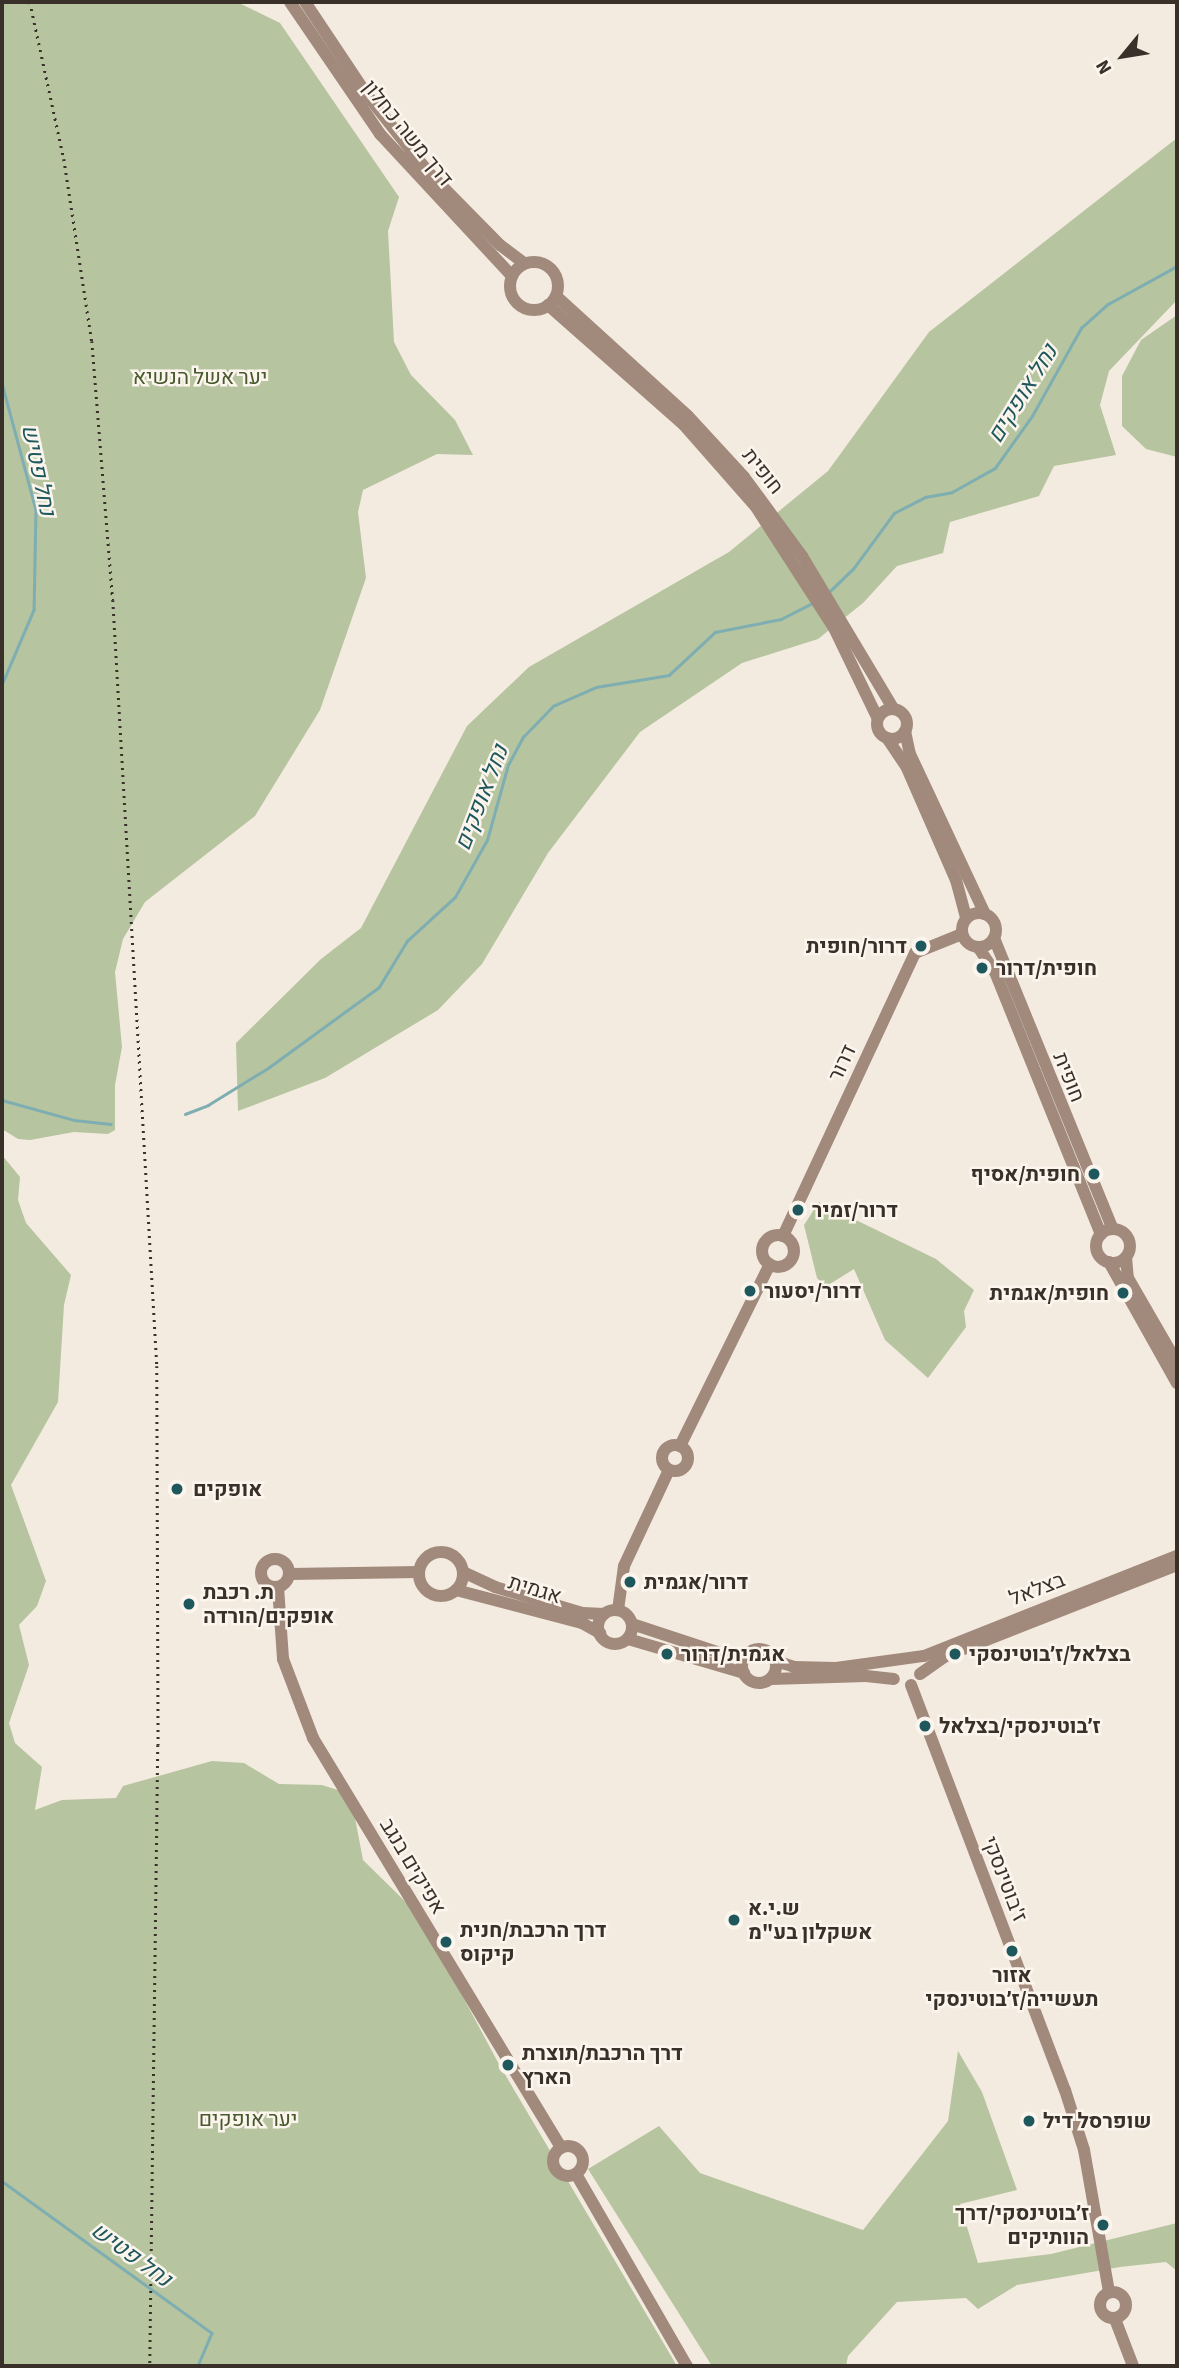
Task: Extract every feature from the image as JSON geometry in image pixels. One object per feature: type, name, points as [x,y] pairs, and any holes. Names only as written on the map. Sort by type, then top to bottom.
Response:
[{"type":"street","name":"דרך משה כחלון","points":[[290,2],[380,134],[512,276]]},
{"type":"street","name":"דרך משה כחלון","points":[[305,2],[360,85],[422,163],[500,245],[525,264]]},
{"type":"street","points":[[539,262],[552,270],[558,281],[552,301],[533,310],[519,304],[510,288],[512,276],[525,264],[539,262]]},
{"type":"street","name":"חופית","points":[[552,301],[684,425],[777,529],[893,708]]},
{"type":"street","name":"חופית","points":[[839,625],[877,718]]},
{"type":"street","points":[[893,708],[905,716],[905,731],[911,754],[985,914],[993,921],[994,938],[978,947],[962,934],[966,918],[956,880],[907,768],[877,727],[877,718],[893,708]]},
{"type":"street","points":[[887,738],[905,731]]},
{"type":"street","points":[[966,918],[985,914]]},
{"type":"street","name":"דרור","points":[[783,1236],[915,953],[962,934]]},
{"type":"street","name":"חופית","points":[[994,938],[1107,1231]]},
{"type":"street","name":"חופית","points":[[978,947],[995,972],[1107,1231]]},
{"type":"street","points":[[1177,1363],[1128,1278],[1126,1257],[1129,1240],[1107,1231],[1097,1249],[1110,1262],[1177,1383]]},
{"type":"street","points":[[772,1236],[783,1236],[792,1244],[793,1256],[786,1265],[770,1264],[763,1255],[764,1243],[772,1236]]},
{"type":"street","points":[[1110,1262],[1126,1257]]},
{"type":"street","points":[[680,1446],[770,1264]]},
{"type":"street","points":[[669,1470],[677,1471],[687,1464],[687,1454],[680,1446]]},
{"type":"street","points":[[618,1610],[624,1566],[669,1470],[663,1453],[668,1447],[680,1446]]},
{"type":"street","points":[[441,1552],[453,1556],[463,1572],[456,1590],[433,1595],[422,1586],[419,1572],[424,1560],[441,1552]]},
{"type":"street","name":"בצלאל","points":[[911,1658],[1177,1556]]},
{"type":"street","points":[[289,1574],[287,1565],[276,1559],[264,1565],[264,1582],[278,1587],[289,1574],[419,1572]]},
{"type":"street","name":"בצלאל","points":[[920,1674],[946,1656],[1177,1565]]},
{"type":"street","name":"אגמית","points":[[463,1572],[533,1598],[604,1614]]},
{"type":"street","name":"אפיקים בנגב","points":[[278,1587],[283,1659],[313,1738],[561,2148]]},
{"type":"street","name":"אגמית","points":[[456,1590],[569,1619],[600,1633]]},
{"type":"street","points":[[618,1610],[632,1624],[723,1654],[746,1655],[764,1650],[776,1661],[812,1668],[895,1662],[911,1658],[920,1674],[911,1685],[894,1679],[866,1676],[771,1679],[756,1683],[744,1673],[628,1639],[611,1643],[600,1633],[604,1614],[618,1610]]},
{"type":"street","points":[[628,1639],[632,1624]]},
{"type":"street","points":[[744,1673],[746,1655]]},
{"type":"street","points":[[771,1679],[776,1661]]},
{"type":"street","points":[[894,1679],[895,1662]]},
{"type":"street","name":"ז'בוטינסקי","points":[[911,1685],[1065,2090],[1084,2150],[1109,2292]]},
{"type":"street","points":[[569,2146],[581,2153],[583,2165],[576,2174],[556,2171],[553,2161],[561,2148],[569,2146]]},
{"type":"street","points":[[576,2174],[687,2366]]},
{"type":"street","points":[[1115,2319],[1126,2310],[1126,2301],[1118,2292],[1109,2292],[1101,2299],[1101,2310],[1115,2319],[1133,2366]]},
{"type":"green space","name":"יער אשל הנשיא","points":[[2,2],[237,2],[280,23],[399,197],[388,231],[394,342],[411,375],[455,420],[473,455],[437,454],[363,490],[358,512],[366,578],[320,710],[255,816],[145,902],[123,939],[115,972],[122,1047],[115,1085],[115,1130],[108,1134],[74,1132],[30,1140],[18,1139],[2,1129]]},
{"type":"green space","points":[[1177,138],[1177,300],[1109,371],[1100,405],[1116,455],[1054,466],[1039,496],[950,522],[943,553],[897,566],[863,603],[818,639],[742,663],[640,732],[548,853],[482,964],[438,1010],[325,1078],[238,1111],[236,1043],[321,959],[361,928],[467,726],[529,667],[729,552],[828,471],[929,332]]},
{"type":"green space","points":[[1177,315],[1177,457],[1146,449],[1122,426],[1122,376],[1141,340]]},
{"type":"green space","name":"יער אופקים","points":[[2,1155],[20,1177],[18,1200],[26,1223],[71,1275],[64,1305],[58,1402],[11,1485],[46,1581],[37,1606],[19,1625],[29,1665],[9,1723],[15,1743],[42,1767],[35,1810],[62,1800],[116,1798],[123,1786],[212,1761],[244,1763],[279,1784],[322,1785],[341,1791],[355,1818],[363,1860],[419,1915],[500,2066],[677,2366],[2,2366]]},
{"type":"green space","points":[[819,1202],[936,1259],[974,1290],[964,1311],[966,1327],[928,1378],[885,1340],[854,1269],[825,1287],[817,1278],[804,1225]]},
{"type":"green space","points":[[958,2051],[982,2092],[1017,2190],[960,2204],[978,2263],[1051,2254],[1177,2223],[1177,2271],[1166,2262],[1017,2285],[978,2309],[966,2298],[897,2302],[848,2356],[846,2366],[712,2366],[588,2169],[659,2126],[700,2173],[863,2230],[948,2121]]},
{"type":"waterway","name":"נחל אופקים","points":[[829,592],[853,569],[894,513],[925,497],[952,492],[995,468],[1032,416],[1081,328],[1108,304],[1177,266]]},
{"type":"waterway","name":"נחל פטיש","points":[[2,383],[36,510],[34,610],[2,685]]},
{"type":"waterway","name":"נחל אופקים","points":[[185,1114],[208,1105],[268,1068],[379,987],[407,941],[455,897],[487,840],[508,765],[523,737],[553,706],[596,687],[669,675],[715,632],[781,619],[812,603]]},
{"type":"waterway","name":"נחל אופקים","points":[[2,1100],[74,1120],[111,1124]]},
{"type":"waterway","name":"נחל פטיש","points":[[2,2181],[212,2333],[198,2366]]},
{"type":"railway","points":[[30,2],[64,159],[92,341],[113,600],[157,1366],[158,1745],[150,2366]]},
{"type":"place","name":"דרור/חופית","points":[[921,946]]},
{"type":"place","name":"חופית/דרור","points":[[982,968]]},
{"type":"place","name":"חופית/אסיף","points":[[1094,1174]]},
{"type":"place","name":"דרור/זמיר","points":[[798,1210]]},
{"type":"place","name":"דרור/יסעור","points":[[750,1291]]},
{"type":"place","name":"חופית/אגמית","points":[[1123,1293]]},
{"type":"place","name":"אופקים","points":[[177,1489]]},
{"type":"place","name":"דרור/אגמית","points":[[630,1582]]},
{"type":"place","name":"ת. רכבת אופקים/הורדה","points":[[189,1604]]},
{"type":"place","name":"אגמית/דרור","points":[[667,1654]]},
{"type":"place","name":"בצלאל/ז׳בוטינסקי","points":[[955,1654]]},
{"type":"place","name":"ז׳בוטינסקי/בצלאל","points":[[925,1726]]},
{"type":"place","name":"ש.י.א אשקלון בע\"מ","points":[[734,1920]]},
{"type":"place","name":"דרך הרכבת/חנית קיקוס","points":[[446,1942]]},
{"type":"place","name":"אזור תעשייה/ז׳בוטינסקי","points":[[1012,1951]]},
{"type":"place","name":"דרך הרכבת/תוצרת הארץ","points":[[508,2065]]},
{"type":"place","name":"שופרסל דיל","points":[[1029,2121]]},
{"type":"place","name":"ז׳בוטינסקי/דרך הוותיקים","points":[[1103,2225]]}]
